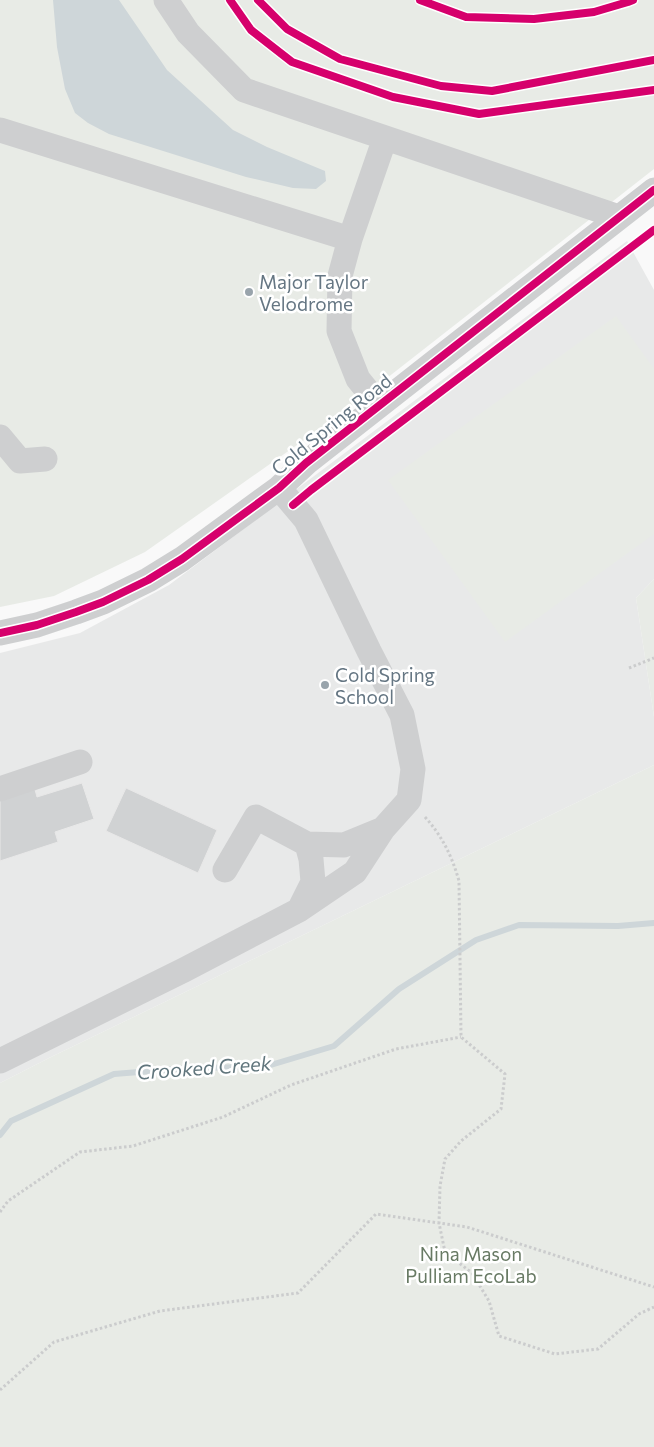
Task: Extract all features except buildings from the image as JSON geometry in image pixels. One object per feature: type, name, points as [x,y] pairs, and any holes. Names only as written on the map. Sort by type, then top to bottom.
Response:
[{"type":"street","points":[[166,0],[188,33],[244,90],[619,218]]},
{"type":"street","points":[[0,130],[350,239]]},
{"type":"street","points":[[379,405],[358,379],[339,331],[340,276],[350,239],[385,138]]},
{"type":"street","name":"Cold Spring Road","points":[[0,633],[76,612],[130,589],[182,559],[279,488],[306,463],[654,190]]},
{"type":"street","points":[[0,437],[20,461],[44,459]]},
{"type":"street","points":[[0,1061],[184,970],[299,910],[355,872],[383,829],[409,800],[413,768],[402,715],[306,520],[279,488]]},
{"type":"street","points":[[0,789],[80,762]]},
{"type":"street","points":[[225,870],[256,817],[308,844],[344,845],[383,829]]},
{"type":"street","points":[[299,910],[313,882],[312,859],[308,844]]},
{"type":"path","points":[[628,668],[654,658]]},
{"type":"path","points":[[409,800],[436,830],[454,862],[459,881],[461,1038]]},
{"type":"path","points":[[0,1212],[8,1201],[80,1152],[133,1146],[223,1117],[291,1085],[396,1049],[461,1038],[505,1074],[501,1109],[461,1140],[445,1159],[440,1186],[439,1223],[445,1252],[472,1273],[489,1302],[499,1336],[555,1354],[598,1349],[639,1314],[654,1307]]},
{"type":"path","points":[[0,1390],[54,1342],[160,1310],[298,1293],[376,1214],[467,1226],[654,1287]]},
{"type":"shaded area","points":[[53,0],[119,0],[167,70],[233,130],[267,147],[325,171],[326,181],[316,189],[293,188],[246,177],[109,134],[88,123],[75,113],[65,89],[57,47]]},
{"type":"shaded area","name":"Cold Spring School","points":[[627,241],[654,290],[654,579],[636,598],[654,717],[654,765],[0,1083],[0,653],[80,633],[169,585]]},
{"type":"green space","name":"Major Taylor Velodrome","points":[[0,0],[654,0],[654,169],[341,414],[145,552],[54,596],[0,607]]},
{"type":"green space","points":[[616,316],[654,369],[654,534],[505,642],[388,480]]},
{"type":"green space","points":[[654,579],[654,717],[636,598]]},
{"type":"green space","name":"Nina Mason Pulliam EcoLab","points":[[654,765],[654,1447],[0,1447],[0,1083]]},
{"type":"waterway","name":"Crooked Creek","points":[[0,1135],[11,1121],[114,1074],[189,1068],[264,1067],[334,1046],[399,989],[476,940],[519,925],[618,926],[654,923]]},
{"type":"cycle path","points":[[230,0],[251,30],[292,62],[393,97],[479,114],[654,90]]},
{"type":"cycle path","points":[[258,0],[287,29],[340,59],[441,86],[492,91],[654,60]]},
{"type":"cycle path","points":[[420,0],[466,17],[534,19],[594,12],[633,0]]},
{"type":"cycle path","points":[[0,633],[37,625],[103,602],[148,580],[182,559],[279,488],[306,463],[654,190]]},
{"type":"cycle path","points":[[293,505],[654,230]]},
{"type":"place","name":"Major Taylor Velodrome","points":[[249,292]]},
{"type":"place","name":"Cold Spring School","points":[[325,685]]}]
